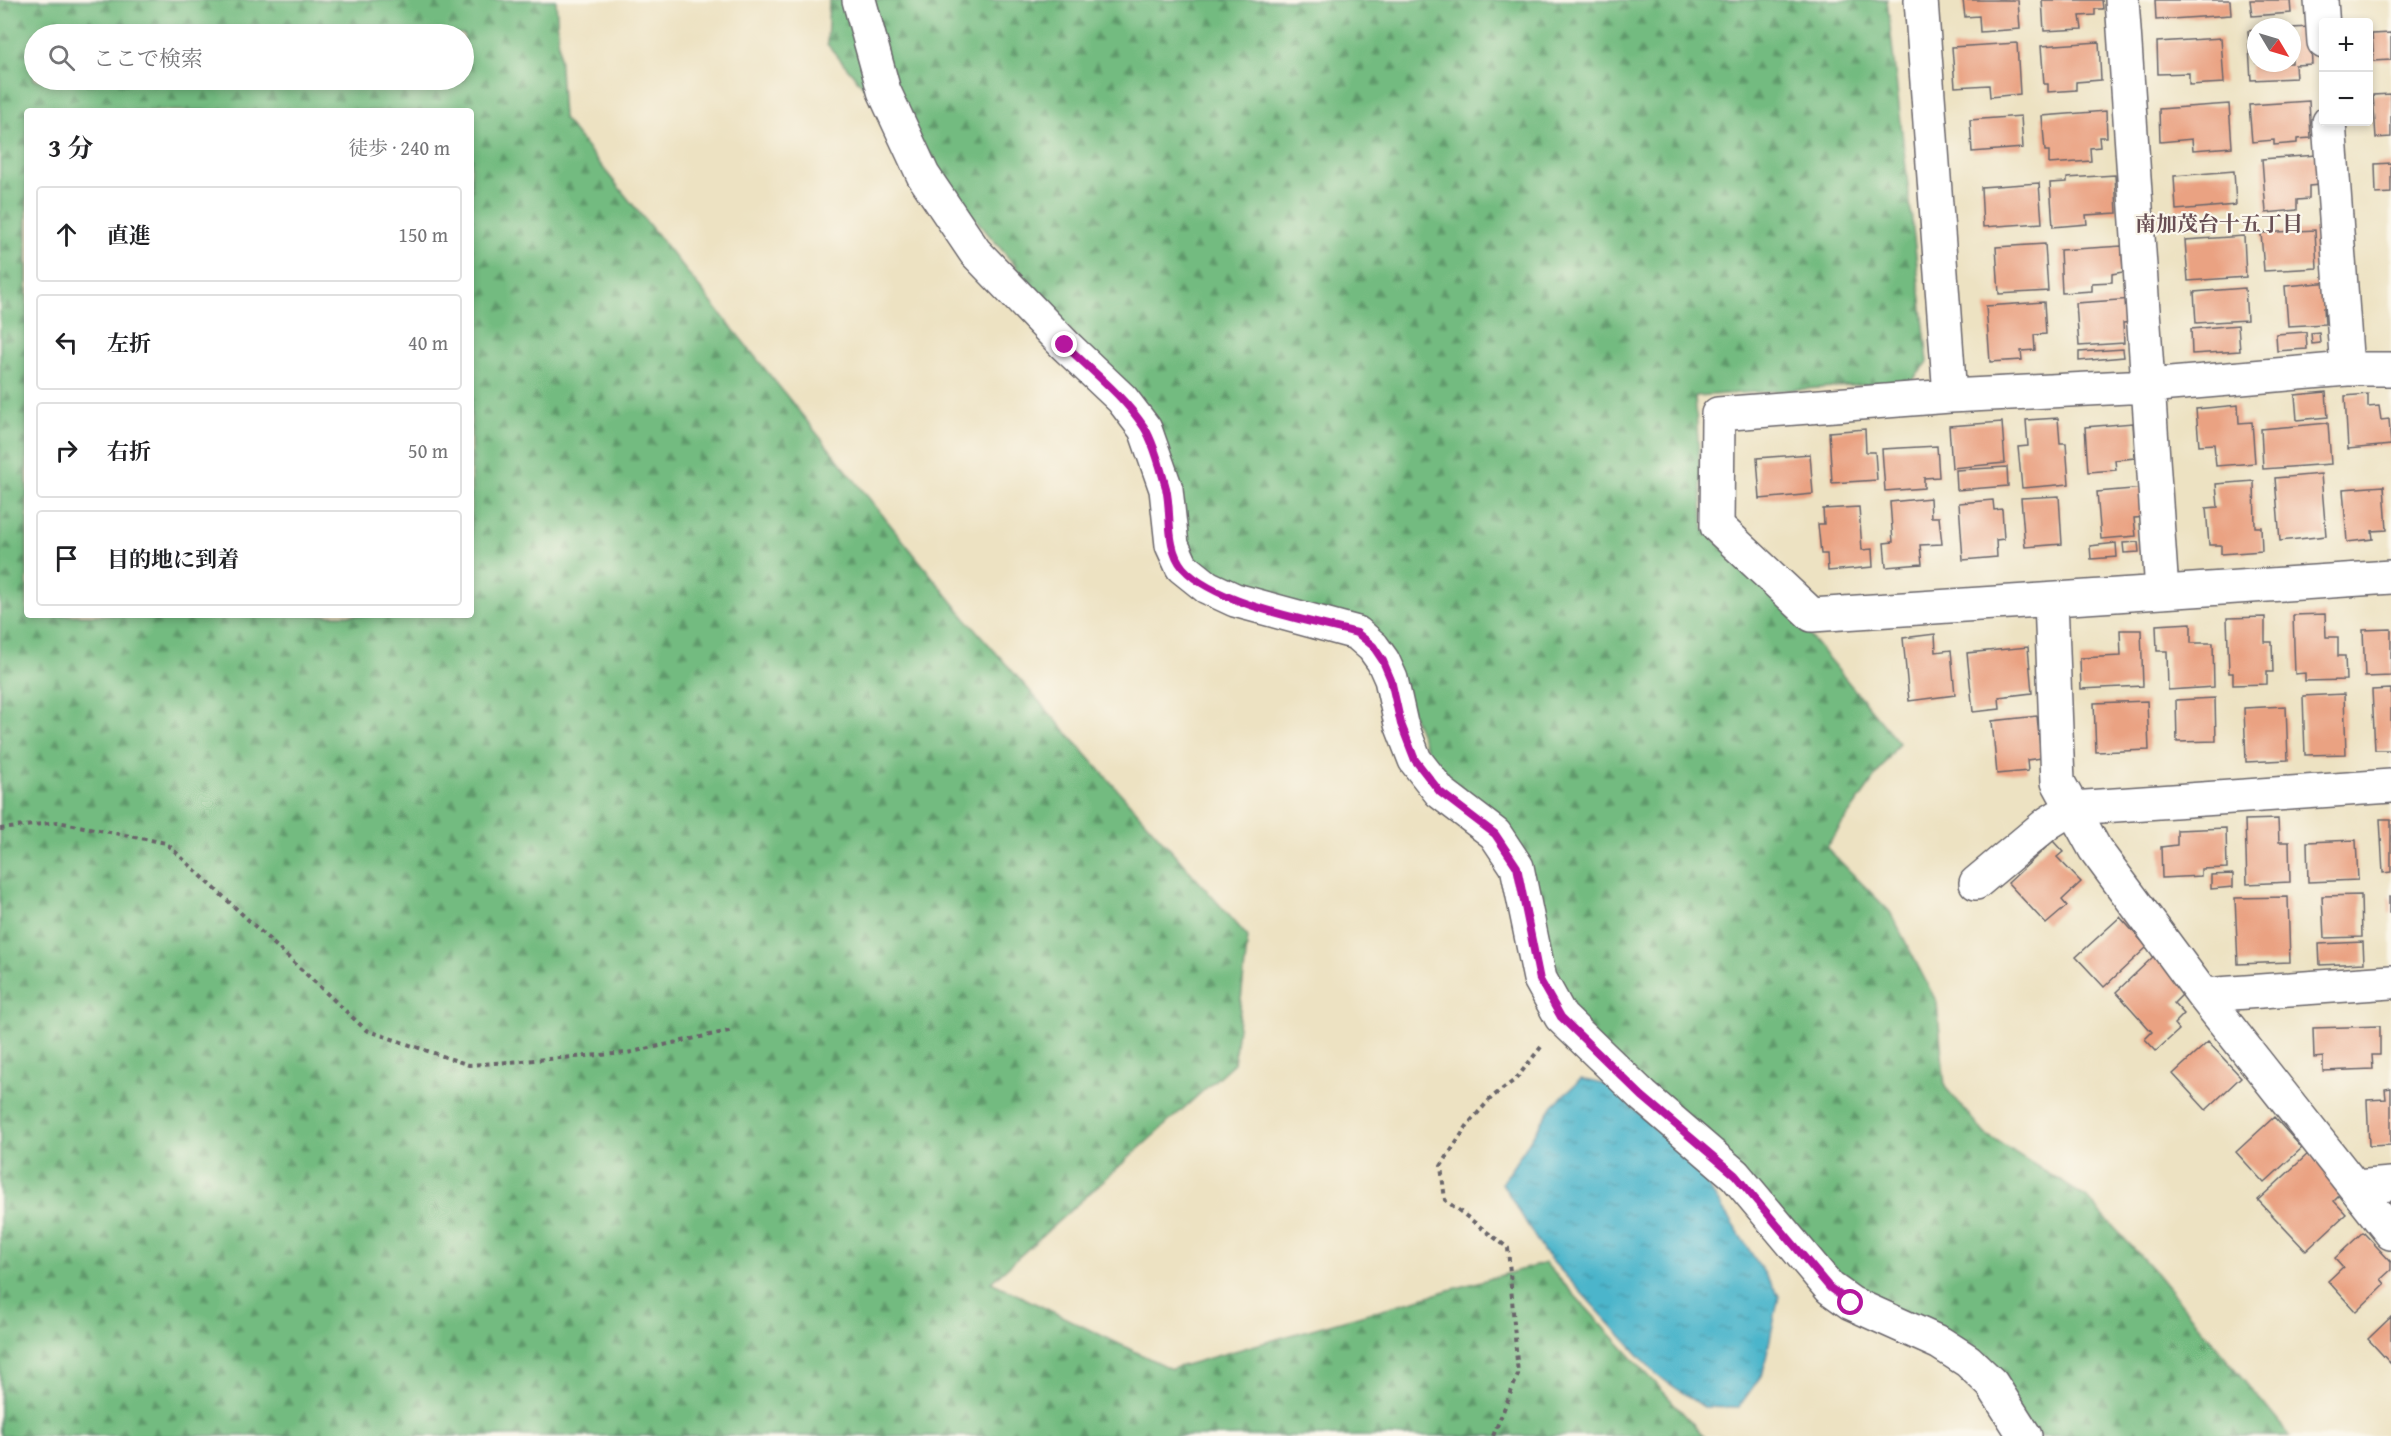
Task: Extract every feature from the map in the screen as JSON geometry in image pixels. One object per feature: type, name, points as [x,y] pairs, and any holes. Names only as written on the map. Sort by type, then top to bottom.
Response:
[{"type":"street","points":[[859,0],[884,92],[922,175],[975,252],[1065,345],[1122,399],[1145,429],[1166,489],[1173,545],[1182,567],[1207,587],[1235,600],[1357,633],[1373,646],[1383,661],[1391,680],[1401,724],[1415,760],[1440,792],[1495,834],[1517,867],[1540,980],[1561,1017],[1642,1096],[1735,1175],[1830,1288],[1851,1303],[1940,1343],[1968,1361],[1992,1384],[2025,1436]]},
{"type":"street","points":[[1921,0],[1950,396]]},
{"type":"street","points":[[2122,0],[2162,592]]},
{"type":"street","points":[[2320,0],[2322,18]]},
{"type":"street","points":[[2329,126],[2347,369]]},
{"type":"street","points":[[2391,369],[2347,369],[2147,386],[1950,396],[1718,414],[1717,526],[1812,615],[2391,577]]},
{"type":"street","points":[[2050,600],[2058,782],[2072,808],[2095,849],[2203,995],[2391,1233]]},
{"type":"street","points":[[1976,883],[2048,823],[2072,808],[2391,786]]},
{"type":"street","points":[[2203,995],[2391,982]]},
{"type":"street","points":[[2355,1187],[2391,1184]]},
{"type":"path","points":[[0,829],[58,822],[166,843],[366,1030],[469,1065],[627,1053],[733,1030]]},
{"type":"path","points":[[1493,1436],[1518,1375],[1508,1248],[1445,1200],[1441,1166],[1469,1123],[1492,1097],[1516,1079],[1548,1038],[1561,1017]]},
{"type":"green space","points":[[0,0],[556,0],[563,118],[967,620],[1248,937],[1234,1063],[991,1282],[1171,1369],[1545,1263],[1704,1436],[0,1436]]},
{"type":"green space","points":[[829,0],[1887,0],[1928,362],[1911,382],[1695,396],[1704,529],[1803,628],[1899,743],[1826,847],[1890,912],[1937,1003],[1945,1087],[1985,1134],[2086,1197],[2157,1274],[2290,1436],[2035,1436],[2001,1384],[1842,1288],[1562,1008],[1521,861],[1442,787],[1389,657],[1250,599],[1186,561],[1147,421],[827,44]]},
{"type":"water","points":[[1581,1079],[1608,1085],[1695,1166],[1779,1296],[1763,1373],[1738,1408],[1704,1407],[1658,1376],[1544,1252],[1502,1183],[1553,1105]]},
{"type":"building","points":[[1963,0],[2018,0],[2020,29],[1980,32],[1979,16],[1965,17]]},
{"type":"building","points":[[2042,0],[2102,0],[2103,9],[2095,9],[2095,15],[2080,16],[2082,29],[2044,31]]},
{"type":"building","points":[[2155,0],[2230,0],[2231,15],[2156,20]]},
{"type":"building","points":[[2250,0],[2290,0],[2291,13],[2252,16]]},
{"type":"building","points":[[2310,27],[2312,64],[2301,65],[2301,28]]},
{"type":"building","points":[[2391,33],[2391,60],[2374,61],[2373,34]]},
{"type":"building","points":[[2221,38],[2224,83],[2189,85],[2189,73],[2158,74],[2157,42]]},
{"type":"building","points":[[2099,42],[2101,80],[2076,82],[2076,90],[2048,92],[2048,84],[2044,84],[2041,46]]},
{"type":"building","points":[[2017,43],[2020,94],[1990,97],[1989,85],[1955,87],[1952,47]]},
{"type":"building","points":[[2251,72],[2296,72],[2296,78],[2251,80]]},
{"type":"building","points":[[2391,94],[2391,137],[2376,138],[2373,95]]},
{"type":"building","points":[[2309,101],[2311,138],[2297,139],[2297,143],[2274,145],[2274,140],[2252,142],[2249,105]]},
{"type":"building","points":[[2229,104],[2232,147],[2193,150],[2192,139],[2160,142],[2159,109]]},
{"type":"building","points":[[2106,111],[2107,137],[2099,137],[2100,147],[2090,148],[2091,161],[2049,164],[2049,151],[2045,151],[2042,116]]},
{"type":"building","points":[[2021,116],[2023,148],[1972,152],[1970,120]]},
{"type":"building","points":[[2317,155],[2319,185],[2309,186],[2309,199],[2297,200],[2297,210],[2266,213],[2262,159]]},
{"type":"building","points":[[2391,163],[2391,193],[2376,194],[2375,164]]},
{"type":"building","points":[[2234,171],[2236,205],[2176,210],[2174,176]]},
{"type":"building","points":[[2115,175],[2117,213],[2086,215],[2087,224],[2053,227],[2050,183],[2067,182],[2067,178]]},
{"type":"building","points":[[2039,183],[2042,223],[1983,227],[1981,187]]},
{"type":"building","points":[[2315,230],[2317,268],[2264,271],[2261,233]]},
{"type":"building","points":[[2244,236],[2246,277],[2188,281],[2185,240]]},
{"type":"building","points":[[2045,244],[2048,291],[1999,294],[1996,247]]},
{"type":"building","points":[[2122,246],[2123,272],[2112,274],[2112,282],[2092,283],[2092,291],[2062,293],[2060,250]]},
{"type":"building","points":[[2332,282],[2333,308],[2324,308],[2325,324],[2288,326],[2285,286]]},
{"type":"building","points":[[2245,288],[2247,320],[2196,323],[2194,292]]},
{"type":"building","points":[[2133,299],[2134,322],[2123,323],[2124,343],[2079,346],[2076,303]]},
{"type":"building","points":[[2044,302],[2046,334],[2034,335],[2035,350],[2021,351],[2022,360],[1990,362],[1986,306]]},
{"type":"building","points":[[2238,325],[2240,351],[2192,354],[2191,329]]},
{"type":"building","points":[[2306,332],[2307,349],[2277,351],[2276,334]]},
{"type":"building","points":[[2319,332],[2320,343],[2312,344],[2311,333]]},
{"type":"building","points":[[2123,349],[2124,357],[2079,361],[2079,352]]},
{"type":"building","points":[[2326,392],[2328,417],[2297,420],[2295,395]]},
{"type":"building","points":[[2368,394],[2368,407],[2379,406],[2381,420],[2389,419],[2391,445],[2348,449],[2345,396]]},
{"type":"building","points":[[2238,405],[2239,423],[2252,422],[2255,463],[2216,466],[2214,444],[2199,445],[2196,409]]},
{"type":"building","points":[[2058,418],[2060,443],[2066,443],[2069,484],[2022,488],[2018,447],[2028,446],[2026,420]]},
{"type":"building","points":[[2002,422],[2005,463],[1952,468],[1949,426]]},
{"type":"building","points":[[2133,423],[2135,458],[2115,460],[2116,470],[2088,472],[2085,427]]},
{"type":"building","points":[[2328,423],[2331,464],[2263,469],[2261,429]]},
{"type":"building","points":[[1865,429],[1866,452],[1875,452],[1877,480],[1832,483],[1829,432]]},
{"type":"building","points":[[1937,446],[1939,477],[1924,478],[1924,488],[1885,491],[1882,449]]},
{"type":"building","points":[[1810,454],[1813,494],[1760,499],[1757,458]]},
{"type":"building","points":[[2007,467],[2008,486],[1957,490],[1956,470]]},
{"type":"building","points":[[2321,474],[2326,536],[2280,541],[2275,478]]},
{"type":"building","points":[[2254,481],[2255,527],[2261,527],[2262,551],[2221,554],[2221,545],[2209,545],[2206,508],[2218,507],[2216,484]]},
{"type":"building","points":[[2384,486],[2387,530],[2372,531],[2373,539],[2347,542],[2343,489]]},
{"type":"building","points":[[2144,488],[2147,517],[2134,518],[2136,536],[2101,539],[2097,492]]},
{"type":"building","points":[[2059,496],[2062,544],[2025,547],[2021,498]]},
{"type":"building","points":[[1930,498],[1931,517],[1939,517],[1942,544],[1920,545],[1922,564],[1886,567],[1884,543],[1893,542],[1890,502]]},
{"type":"building","points":[[1993,500],[1994,510],[2002,509],[2004,539],[1996,540],[1997,557],[1963,560],[1959,503]]},
{"type":"building","points":[[1859,507],[1862,550],[1872,549],[1873,567],[1828,571],[1827,554],[1821,554],[1818,524],[1824,524],[1823,509]]},
{"type":"building","points":[[2138,542],[2139,552],[2124,553],[2123,543]]},
{"type":"building","points":[[2116,543],[2117,557],[2091,559],[2090,546]]},
{"type":"building","points":[[2325,614],[2326,637],[2338,637],[2338,656],[2345,656],[2346,680],[2305,681],[2305,673],[2295,674],[2293,615]]},
{"type":"building","points":[[2265,617],[2265,642],[2272,642],[2273,672],[2267,672],[2267,684],[2233,685],[2233,673],[2229,673],[2227,618]]},
{"type":"building","points":[[2191,623],[2191,643],[2213,643],[2214,687],[2168,690],[2167,651],[2157,651],[2156,625]]},
{"type":"building","points":[[2391,629],[2391,676],[2365,677],[2363,630]]},
{"type":"building","points":[[2120,630],[2141,630],[2143,686],[2081,689],[2080,658],[2121,656]]},
{"type":"building","points":[[1935,634],[1936,652],[1951,650],[1955,695],[1909,701],[1903,638]]},
{"type":"building","points":[[2028,647],[2032,693],[1999,697],[2000,709],[1973,712],[1967,653]]},
{"type":"building","points":[[2391,689],[2391,750],[2375,750],[2372,690]]},
{"type":"building","points":[[2344,694],[2346,754],[2305,755],[2303,696]]},
{"type":"building","points":[[2215,698],[2216,741],[2177,742],[2176,700]]},
{"type":"building","points":[[2147,701],[2149,750],[2096,752],[2094,703]]},
{"type":"building","points":[[2286,706],[2288,760],[2246,762],[2244,708]]},
{"type":"building","points":[[2037,716],[2041,758],[2027,760],[2028,771],[1997,774],[1992,721]]},
{"type":"building","points":[[2278,819],[2279,842],[2289,842],[2290,882],[2247,884],[2245,820]]},
{"type":"building","points":[[2380,819],[2391,819],[2391,872],[2383,873]]},
{"type":"building","points":[[2226,828],[2227,868],[2201,869],[2201,876],[2162,878],[2161,847],[2177,845],[2177,830]]},
{"type":"building","points":[[2356,840],[2358,880],[2308,882],[2307,842]]},
{"type":"building","points":[[2053,841],[2063,852],[2057,857],[2081,882],[2062,900],[2067,906],[2046,924],[2008,883]]},
{"type":"building","points":[[2233,874],[2233,887],[2211,889],[2211,875]]},
{"type":"building","points":[[2361,895],[2362,937],[2324,938],[2322,896]]},
{"type":"building","points":[[2288,897],[2290,962],[2238,964],[2235,898]]},
{"type":"building","points":[[2389,897],[2391,897],[2391,913],[2389,913]]},
{"type":"building","points":[[2120,917],[2147,947],[2104,987],[2076,957]]},
{"type":"building","points":[[2363,942],[2364,963],[2320,965],[2319,944]]},
{"type":"building","points":[[2155,955],[2187,990],[2174,1003],[2184,1014],[2174,1024],[2179,1030],[2156,1051],[2145,1039],[2152,1032],[2116,992]]},
{"type":"building","points":[[2380,1026],[2380,1055],[2372,1055],[2373,1069],[2323,1071],[2323,1057],[2314,1058],[2313,1028]]},
{"type":"building","points":[[2208,1042],[2241,1077],[2206,1110],[2173,1074]]},
{"type":"building","points":[[2391,1088],[2391,1145],[2369,1146],[2367,1100],[2386,1099],[2385,1089]]},
{"type":"building","points":[[2274,1117],[2302,1148],[2264,1183],[2236,1152]]},
{"type":"building","points":[[2309,1153],[2344,1191],[2334,1201],[2346,1214],[2306,1251],[2258,1200]]},
{"type":"building","points":[[2363,1232],[2391,1262],[2391,1270],[2381,1279],[2385,1284],[2356,1312],[2328,1281],[2343,1267],[2335,1258]]},
{"type":"building","points":[[2391,1317],[2391,1364],[2368,1339]]},
{"type":"district","name":"南加茂台十五丁目","points":[[2219,224]]},
{"type":"route","points":[[1065,345],[1122,399],[1145,429],[1166,489],[1173,545],[1182,567],[1207,587],[1235,600],[1357,633],[1373,646],[1383,661],[1391,680],[1401,724],[1415,760],[1440,792],[1495,834],[1517,867],[1540,980],[1561,1017],[1642,1096],[1735,1175],[1830,1288],[1851,1303]]}]
